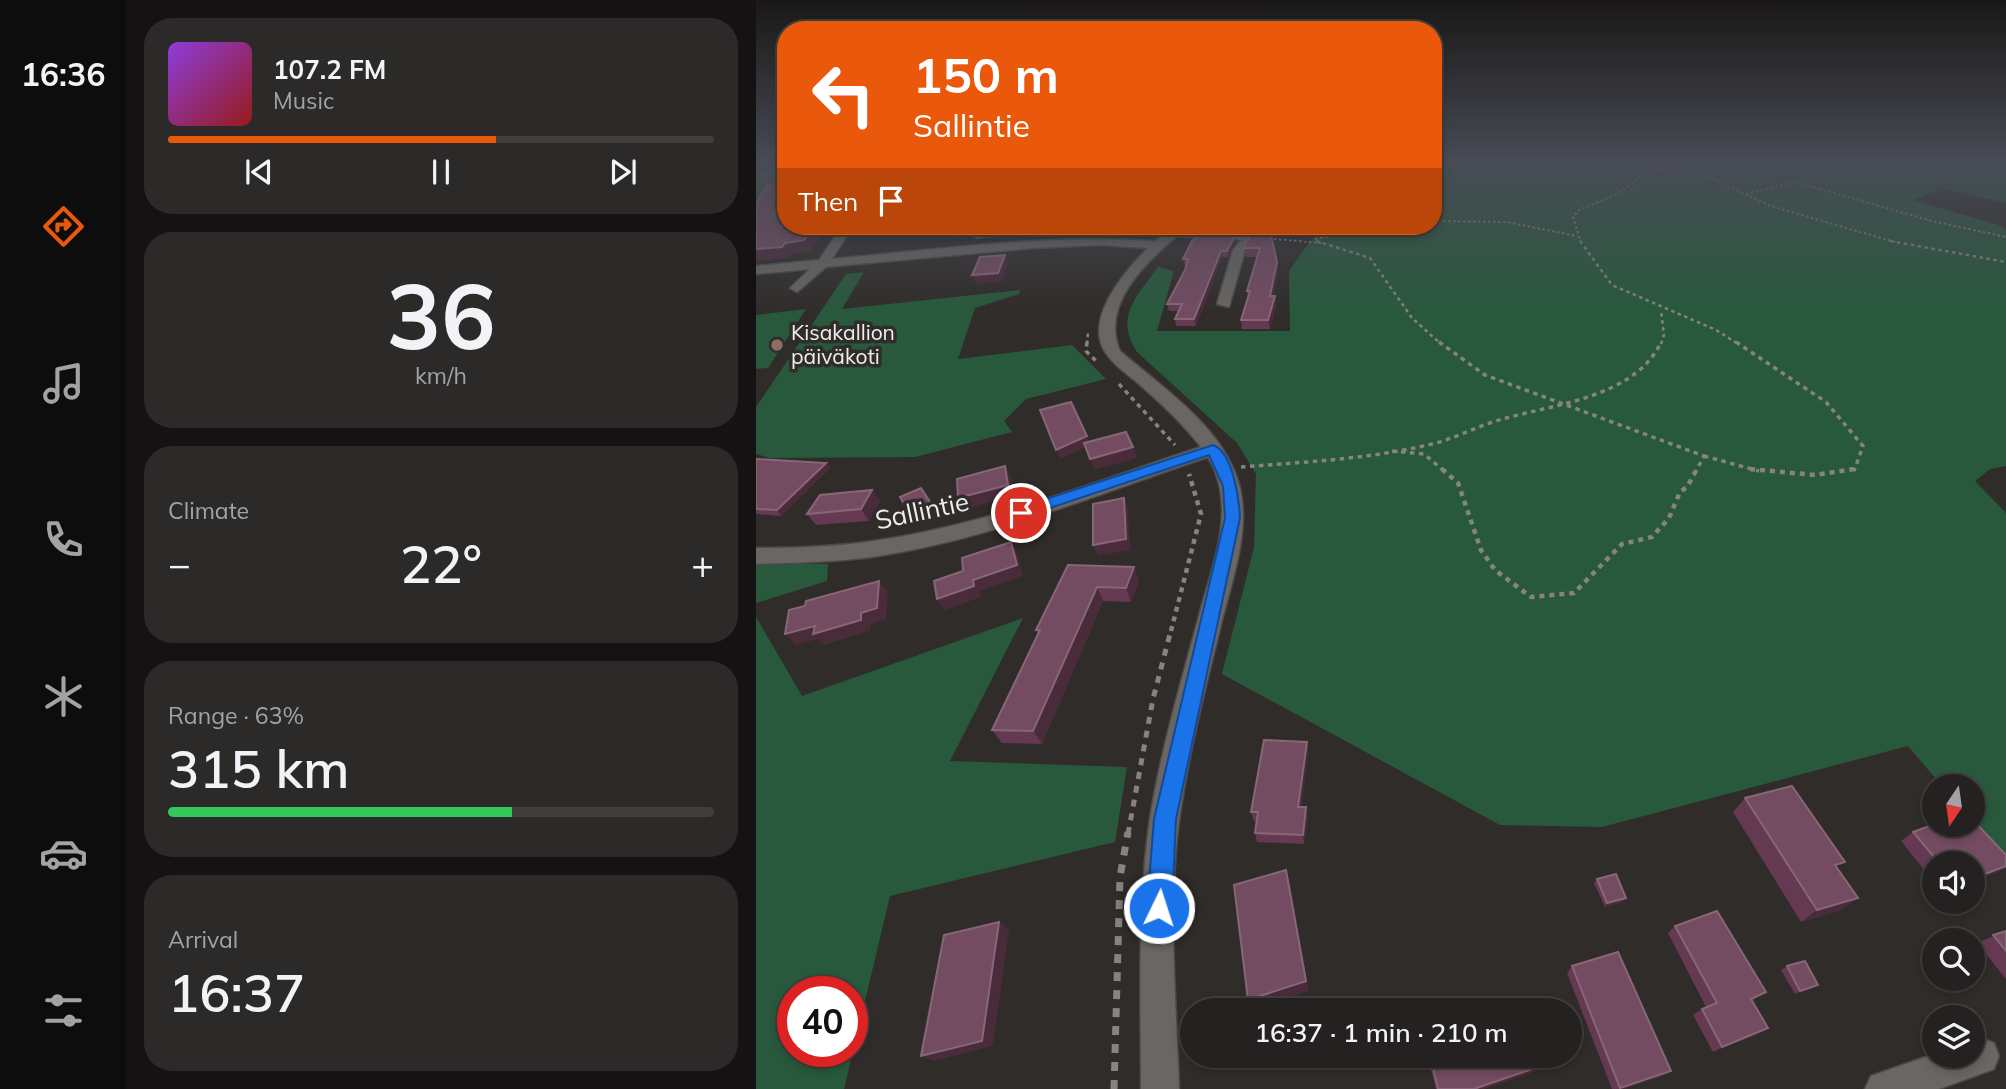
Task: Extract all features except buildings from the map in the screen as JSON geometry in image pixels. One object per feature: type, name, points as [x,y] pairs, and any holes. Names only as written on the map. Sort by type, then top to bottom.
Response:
[{"type":"street","points":[[797,288],[823,263],[841,235]]},
{"type":"street","points":[[884,258],[894,245],[974,235]]},
{"type":"street","points":[[1160,1089],[1159,908],[1165,819],[1232,518],[1230,486],[1219,459],[1200,432],[1113,353],[1104,335],[1106,324],[1130,277],[1171,235]]},
{"type":"street","points":[[1231,235],[1249,237]]},
{"type":"street","points":[[1224,304],[1239,250],[1253,235]]},
{"type":"street","points":[[756,270],[1074,241],[1159,245]]},
{"type":"street","name":"Sallintie","points":[[756,556],[852,552],[927,539],[997,520],[1185,458],[1219,459]]},
{"type":"street","points":[[1884,1089],[1946,1068]]},
{"type":"path","points":[[1249,237],[1311,240],[1370,258],[1412,318],[1485,375],[1735,467],[1816,477],[1854,471],[1863,446],[1826,402],[1777,367],[1716,330],[1661,309],[1612,285],[1594,265],[1577,236],[1573,217],[1577,213]]},
{"type":"path","points":[[1799,213],[1868,237],[2006,262]]},
{"type":"path","points":[[1904,213],[2006,237]]},
{"type":"path","points":[[1442,220],[1464,219],[1526,224],[1577,236]]},
{"type":"path","points":[[1311,240],[1330,235]]},
{"type":"path","points":[[1219,459],[1324,462],[1434,443],[1500,419],[1565,404],[1631,379],[1658,351],[1667,330],[1661,309]]},
{"type":"path","points":[[1091,325],[1086,336],[1086,351],[1105,370]]},
{"type":"path","points":[[1114,380],[1185,458],[1201,514],[1153,699],[1120,877],[1114,1089]]},
{"type":"path","points":[[1392,451],[1424,454],[1458,483],[1481,550],[1495,570],[1531,597],[1574,593],[1594,576],[1607,556],[1622,544],[1652,537],[1669,518],[1679,492],[1686,487],[1704,456]]},
{"type":"green space","points":[[1442,213],[1957,213],[2002,226],[2006,230],[2006,466],[1990,469],[1975,481],[2006,513],[2006,859],[1985,835],[1985,774],[1932,774],[1908,746],[1602,827],[1500,825],[1222,674],[1254,547],[1256,474],[1237,443],[1137,352],[1130,339],[1128,317],[1136,297],[1158,267],[1174,271],[1157,331],[1290,331],[1289,271],[1317,235],[1442,235]]},
{"type":"green space","points":[[864,272],[842,309],[1020,290],[1019,294],[975,308],[958,359],[1072,345],[1106,379],[1026,399],[1004,421],[1012,432],[915,457],[770,458],[756,454],[756,407],[846,274]]},
{"type":"green space","points":[[806,309],[768,368],[756,369],[756,315]]},
{"type":"green space","points":[[756,563],[828,564],[827,581],[756,603]]},
{"type":"green space","points":[[756,617],[802,696],[1023,618],[950,761],[1127,767],[1115,842],[890,896],[868,988],[868,976],[777,976],[777,1067],[849,1067],[844,1089],[756,1089]]},
{"type":"place","name":"Kisakallion päiväkoti","points":[[777,345]]},
{"type":"route","points":[[1021,513],[1213,449],[1230,486],[1233,502],[1227,549],[1188,708],[1165,819],[1159,908]]}]
